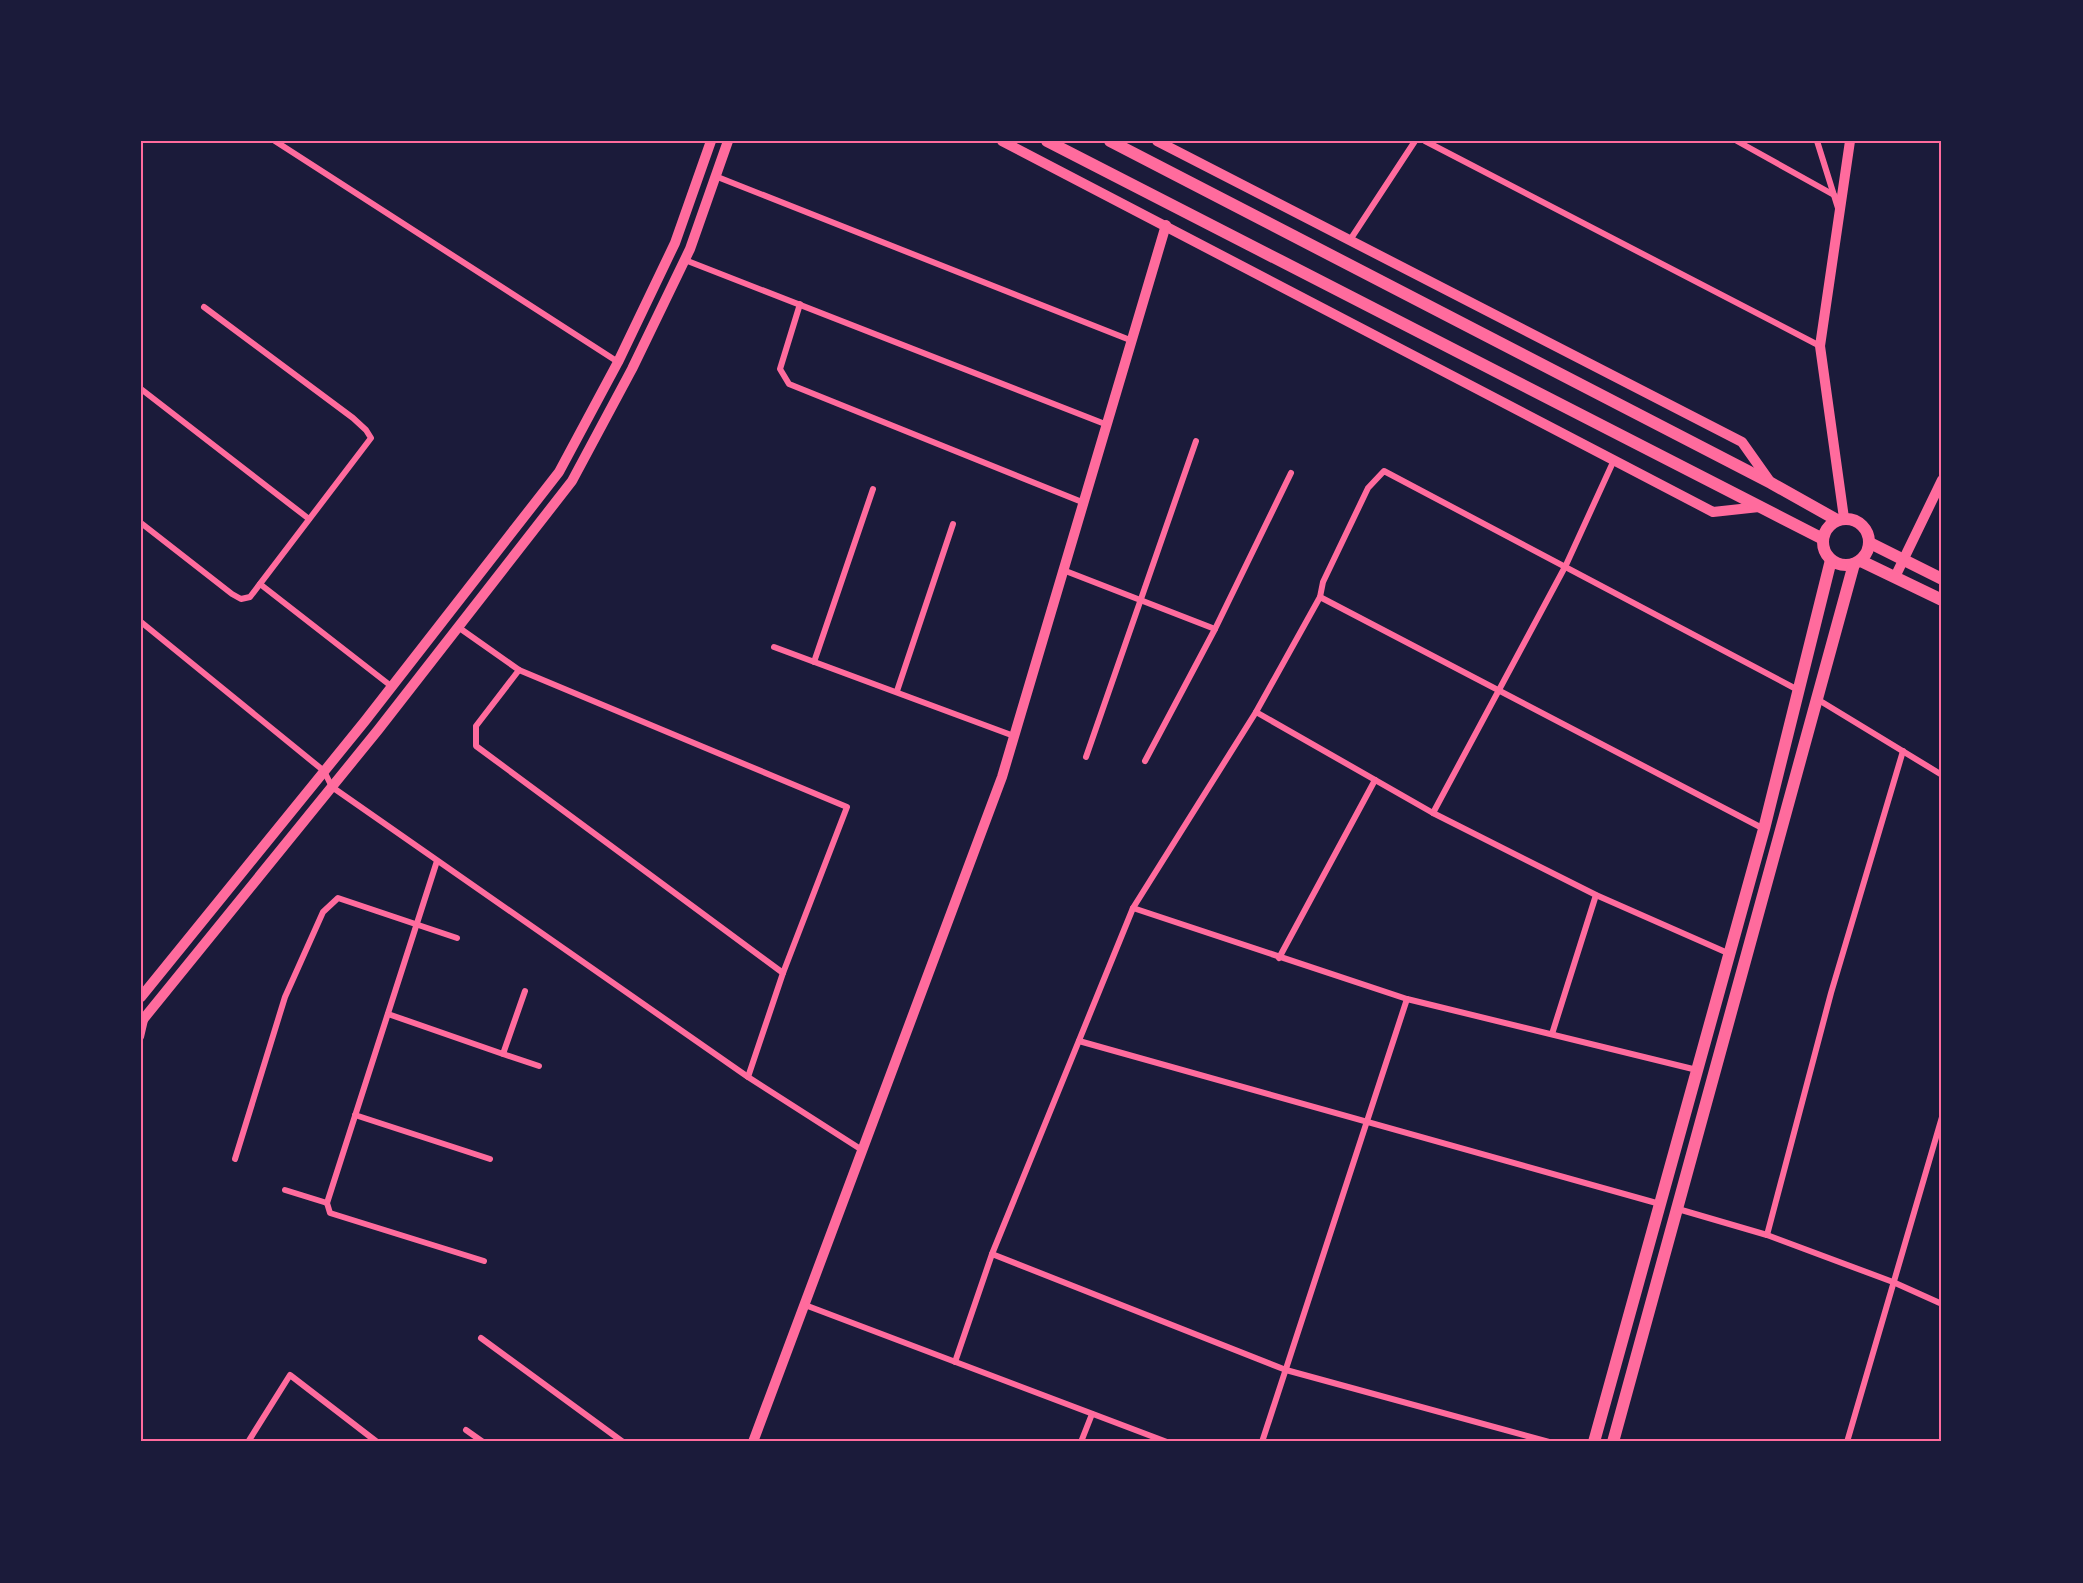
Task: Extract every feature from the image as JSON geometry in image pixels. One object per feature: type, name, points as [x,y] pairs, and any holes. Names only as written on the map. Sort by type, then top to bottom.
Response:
[{"type":"main road","points":[[1047,141],[1823,539]]},
{"type":"main road","points":[[1110,141],[1841,519],[1852,519],[1866,528],[1870,543],[1942,579]]},
{"type":"main road","points":[[1841,519],[1830,525],[1823,539],[1826,554],[1832,560],[1838,564],[1857,562],[1895,577],[1942,600]]},
{"type":"main road","points":[[1613,1442],[1817,699],[1857,562],[1870,543]]},
{"type":"main road","points":[[1594,1442],[1764,829],[1832,560]]},
{"type":"street","points":[[274,141],[618,362]]},
{"type":"street","points":[[141,997],[392,687],[559,472],[618,362],[675,243],[711,141]]},
{"type":"street","points":[[141,1037],[143,1019],[332,787],[572,481],[685,260],[728,141]]},
{"type":"street","points":[[1002,141],[1713,512],[1759,507]]},
{"type":"street","points":[[1157,141],[1742,442],[1771,483]]},
{"type":"street","points":[[1350,240],[1415,141]]},
{"type":"street","points":[[1425,141],[1820,346]]},
{"type":"street","points":[[1737,141],[1834,195]]},
{"type":"street","points":[[1817,141],[1840,214]]},
{"type":"street","points":[[1841,519],[1820,346],[1850,141]]},
{"type":"street","points":[[715,176],[1130,340]]},
{"type":"street","points":[[753,1442],[998,788],[1166,225]]},
{"type":"street","points":[[685,260],[1105,424]]},
{"type":"street","points":[[800,304],[780,369],[789,384],[1082,502]]},
{"type":"street","points":[[141,523],[241,599],[250,597],[370,438],[366,429],[353,418],[204,307]]},
{"type":"street","points":[[141,388],[309,519]]},
{"type":"street","points":[[1086,757],[1196,441]]},
{"type":"street","points":[[1433,813],[1566,565],[1614,460]]},
{"type":"street","points":[[954,1362],[992,1254],[1133,908],[1256,712],[1320,597],[1323,582],[1368,488],[1384,471],[1566,565],[1798,690]]},
{"type":"street","points":[[1145,761],[1215,628],[1291,473]]},
{"type":"street","points":[[1895,577],[1942,480]]},
{"type":"street","points":[[814,662],[873,489]]},
{"type":"street","points":[[897,691],[953,524]]},
{"type":"street","points":[[1062,570],[1215,628]]},
{"type":"street","points":[[260,584],[392,687]]},
{"type":"street","points":[[1320,597],[1764,829]]},
{"type":"street","points":[[141,621],[324,771],[332,787],[748,1077],[862,1150]]},
{"type":"street","points":[[458,627],[519,670],[847,807],[783,973],[748,1077]]},
{"type":"street","points":[[774,647],[1014,736]]},
{"type":"street","points":[[519,670],[476,726],[476,746],[783,973]]},
{"type":"street","points":[[1817,699],[1942,775]]},
{"type":"street","points":[[1256,712],[1433,813],[1596,895],[1730,954]]},
{"type":"street","points":[[1767,1235],[1831,993],[1904,751]]},
{"type":"street","points":[[1278,958],[1375,780]]},
{"type":"street","points":[[437,861],[327,1203],[330,1214],[484,1261]]},
{"type":"street","points":[[1552,1034],[1596,895]]},
{"type":"street","points":[[235,1159],[285,997],[323,912],[338,898],[457,938]]},
{"type":"street","points":[[1133,908],[1407,999],[1697,1071]]},
{"type":"street","points":[[503,1054],[525,991]]},
{"type":"street","points":[[1262,1442],[1407,999]]},
{"type":"street","points":[[388,1014],[539,1066]]},
{"type":"street","points":[[1079,1041],[1660,1204]]},
{"type":"street","points":[[355,1115],[490,1159]]},
{"type":"street","points":[[1847,1442],[1942,1117]]},
{"type":"street","points":[[285,1190],[327,1203]]},
{"type":"street","points":[[1678,1209],[1767,1235],[1893,1282],[1942,1304]]},
{"type":"street","points":[[992,1254],[1286,1370],[1549,1442]]},
{"type":"street","points":[[805,1305],[1167,1442]]},
{"type":"street","points":[[481,1338],[623,1442]]},
{"type":"street","points":[[248,1442],[290,1375],[377,1442]]},
{"type":"street","points":[[1081,1442],[1092,1414]]},
{"type":"street","points":[[466,1430],[483,1442]]}]
